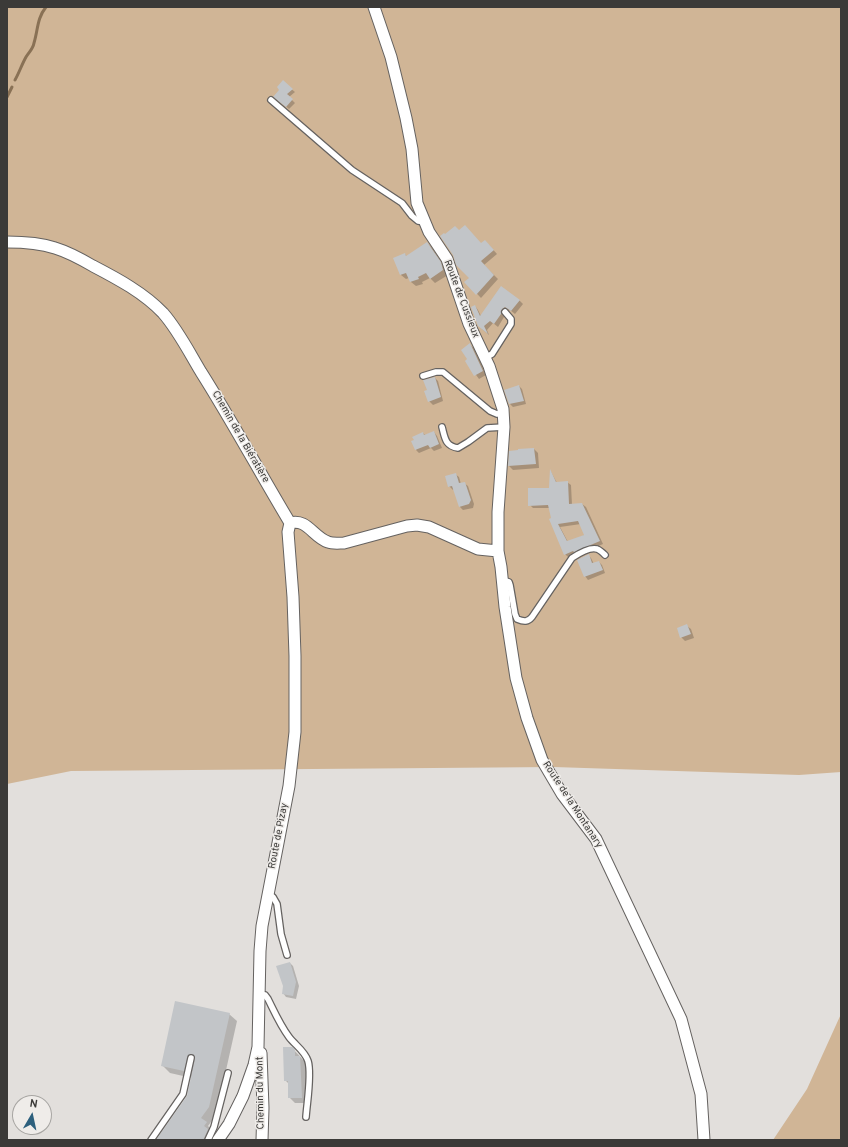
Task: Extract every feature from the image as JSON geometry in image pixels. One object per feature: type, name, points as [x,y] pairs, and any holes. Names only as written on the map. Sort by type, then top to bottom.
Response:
[{"type":"street","name":"Route de Cussieux","points":[[374,7],[398,81],[412,149],[417,203],[429,232],[447,259],[469,324],[495,383],[503,413],[504,427],[498,512],[498,552]]},
{"type":"street","name":"Chemin de la Biératière","points":[[7,242],[34,244],[54,248],[71,254],[112,275],[138,292],[160,310],[174,328],[210,386],[290,523]]},
{"type":"street","points":[[290,523],[301,523],[327,542],[335,543],[344,543],[407,526],[417,525],[428,527],[478,549],[498,552]]},
{"type":"street","name":"Route de Pizay","points":[[218,1140],[229,1124],[243,1096],[258,1047],[262,926],[289,786],[295,732],[293,597],[288,532],[290,523]]},
{"type":"street","name":"Route de la Montanary","points":[[498,552],[501,567],[504,607],[516,678],[527,718],[542,760],[562,794],[596,839],[682,1019],[701,1094],[704,1140]]},
{"type":"street","name":"Chemin du Mont","points":[[258,1047],[261,1052],[263,1108],[262,1140]]},
{"type":"street","points":[[248,1082],[262,1084]]},
{"type":"lane","points":[[271,100],[352,170],[402,203],[418,221],[425,222]]},
{"type":"lane","points":[[485,358],[492,354],[511,324],[511,319],[505,312]]},
{"type":"lane","points":[[423,376],[436,372],[443,372],[490,411],[497,414],[503,413]]},
{"type":"lane","points":[[442,427],[446,443],[449,446],[458,448],[487,428],[504,427]]},
{"type":"lane","points":[[502,580],[509,582],[510,584],[517,619],[525,622],[530,620],[572,558],[576,555],[596,548],[605,555]]},
{"type":"lane","points":[[268,894],[274,897],[277,904],[281,934],[287,955]]},
{"type":"lane","points":[[259,994],[264,995],[268,999],[286,1033],[308,1060],[309,1071],[306,1117]]},
{"type":"lane","points":[[150,1140],[170,1115],[183,1094],[191,1058]]},
{"type":"lane","points":[[208,1140],[214,1128],[228,1073]]},
{"type":"shaded area","points":[[7,7],[841,7],[841,772],[799,775],[554,767],[71,771],[7,784]]},
{"type":"shaded area","points":[[841,1014],[841,1140],[773,1140],[807,1089]]},
{"type":"building","points":[[283,80],[293,89],[287,94],[293,99],[286,107],[273,97],[279,90],[277,87]]},
{"type":"building","points":[[465,225],[481,243],[485,240],[494,250],[481,261],[494,275],[476,295],[464,282],[469,278],[456,265],[453,255],[440,236],[455,226],[459,230]]},
{"type":"building","points":[[427,242],[441,262],[443,270],[430,279],[426,273],[418,277],[419,279],[410,282],[406,273],[400,275],[393,258],[405,253],[406,256]]},
{"type":"building","points":[[501,286],[520,300],[511,311],[505,307],[502,309],[501,314],[494,324],[490,321],[484,326],[488,334],[478,326],[471,307],[475,305],[480,316]]},
{"type":"building","points":[[470,343],[483,371],[474,376],[465,361],[467,359],[461,350]]},
{"type":"building","points":[[435,377],[441,397],[428,402],[424,391],[427,390],[423,380]]},
{"type":"building","points":[[519,385],[524,401],[509,404],[504,390]]},
{"type":"building","points":[[434,431],[439,444],[430,448],[428,445],[415,450],[411,441],[414,440],[412,437],[423,432],[424,435]]},
{"type":"building","points":[[534,448],[536,464],[508,466],[509,451]]},
{"type":"building","points":[[550,469],[556,482],[568,481],[569,504],[582,503],[600,541],[564,555],[549,519],[551,518],[548,505],[528,506],[528,488],[549,488]],"holes":[[[578,521],[584,535],[567,541],[558,524]]]},
{"type":"building","points":[[456,473],[459,483],[465,482],[471,500],[469,504],[459,507],[452,486],[448,487],[445,476]]},
{"type":"building","points":[[589,554],[592,563],[599,561],[603,570],[584,577],[577,560]]},
{"type":"building","points":[[687,624],[691,634],[680,638],[677,628]]},
{"type":"building","points":[[290,962],[296,982],[293,996],[282,994],[283,986],[276,966]]},
{"type":"building","points":[[175,1001],[230,1013],[209,1107],[201,1118],[207,1122],[204,1126],[208,1129],[203,1140],[156,1140],[187,1096],[195,1059],[194,1055],[188,1055],[184,1071],[161,1066]]},
{"type":"building","points":[[283,1047],[293,1047],[295,1050],[295,1056],[300,1056],[302,1098],[288,1098],[288,1081],[284,1081]]},
{"type":"waterway","points":[[15,80],[26,57],[33,47],[39,20],[46,7]]},
{"type":"waterway","points":[[7,97],[12,87]]}]
